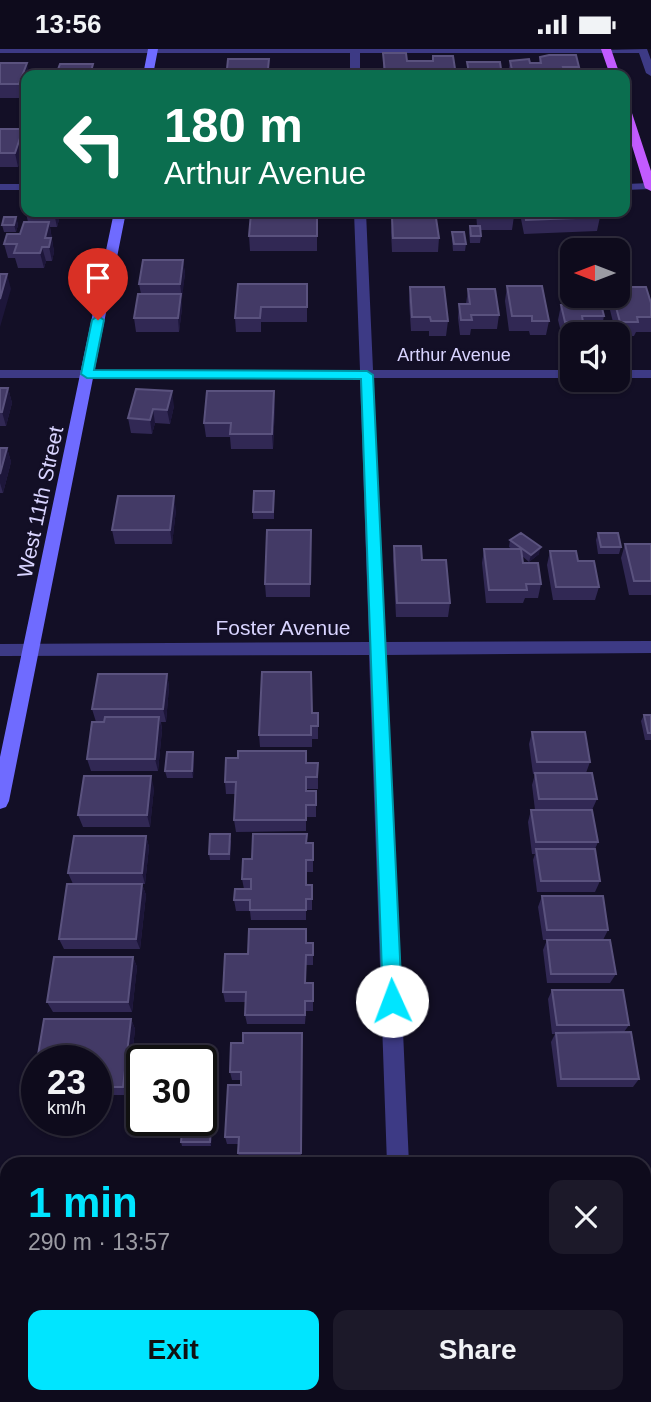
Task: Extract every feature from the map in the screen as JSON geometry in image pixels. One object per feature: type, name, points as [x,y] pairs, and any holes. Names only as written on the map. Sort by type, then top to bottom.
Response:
[{"type":"main road","points":[[606,49],[613,70]]},
{"type":"main road","points":[[149,70],[153,50]]},
{"type":"main road","points":[[630,122],[651,187]]},
{"type":"main road","name":"West 11th Street","points":[[0,801],[119,217]]},
{"type":"street","points":[[0,50],[642,49],[651,73]]},
{"type":"street","points":[[355,50],[355,70]]},
{"type":"street","points":[[0,187],[21,187]]},
{"type":"street","points":[[630,187],[651,187]]},
{"type":"street","points":[[360,217],[398,1157]]},
{"type":"street","name":"Arthur Avenue","points":[[0,374],[560,374]]},
{"type":"street","points":[[630,374],[651,374]]},
{"type":"street","name":"Foster Avenue","points":[[0,650],[651,647]]},
{"type":"building","points":[[383,53],[406,53],[407,61],[433,61],[433,56],[453,56],[455,70],[385,70]]},
{"type":"building","points":[[576,55],[579,67],[563,67],[564,70],[512,70],[510,61],[529,59],[530,63],[541,63],[540,57]]},
{"type":"building","points":[[228,59],[269,59],[268,69],[227,69]]},
{"type":"building","points":[[467,62],[500,62],[501,69],[485,70],[468,70]]},
{"type":"building","points":[[0,63],[27,63],[24,70],[21,70],[19,84],[0,84]]},
{"type":"building","points":[[60,64],[93,64],[91,70],[58,70]]},
{"type":"building","points":[[0,129],[21,129],[15,153],[0,153]]},
{"type":"building","points":[[4,217],[16,217],[14,225],[2,225]]},
{"type":"building","points":[[251,217],[317,217],[317,236],[249,236]]},
{"type":"building","points":[[526,217],[600,217],[526,220]]},
{"type":"building","points":[[392,218],[436,218],[439,238],[393,238]]},
{"type":"building","points":[[24,222],[49,222],[45,238],[51,238],[49,247],[42,247],[40,253],[14,253],[17,244],[4,244],[7,234],[20,234]]},
{"type":"building","points":[[470,226],[480,226],[481,236],[471,236]]},
{"type":"building","points":[[452,232],[464,232],[466,244],[454,244]]},
{"type":"building","points":[[143,260],[183,260],[180,284],[139,284]]},
{"type":"building","points":[[0,274],[7,274],[0,299]]},
{"type":"building","points":[[238,284],[307,284],[307,307],[261,307],[260,318],[235,318]]},
{"type":"building","points":[[507,286],[542,286],[549,321],[532,321],[532,316],[512,316]]},
{"type":"building","points":[[410,287],[444,287],[448,321],[412,317]]},
{"type":"building","points":[[630,287],[646,287],[651,303],[651,317],[637,317],[638,322],[620,322],[616,308],[630,308]]},
{"type":"building","points":[[468,289],[495,289],[499,315],[471,315],[472,320],[461,320],[459,304],[470,304]]},
{"type":"building","points":[[138,294],[181,294],[178,318],[134,318]]},
{"type":"building","points":[[562,308],[602,308],[604,316],[582,316],[583,322],[565,322]]},
{"type":"building","points":[[0,388],[8,388],[2,412],[0,412]]},
{"type":"building","points":[[136,389],[172,391],[167,410],[153,409],[150,420],[128,418]]},
{"type":"building","points":[[207,391],[274,391],[272,434],[230,434],[231,423],[204,423]]},
{"type":"building","points":[[0,448],[7,448],[0,474]]},
{"type":"building","points":[[254,491],[274,491],[273,512],[253,512]]},
{"type":"building","points":[[118,496],[174,496],[170,530],[112,530]]},
{"type":"building","points":[[267,530],[311,530],[310,584],[265,584]]},
{"type":"building","points":[[521,533],[541,547],[531,555],[510,540]]},
{"type":"building","points":[[598,533],[618,533],[621,547],[601,547]]},
{"type":"building","points":[[625,544],[651,544],[651,581],[634,581]]},
{"type":"building","points":[[394,546],[421,546],[422,560],[446,560],[450,603],[397,603]]},
{"type":"building","points":[[484,549],[521,549],[523,563],[538,563],[541,584],[526,584],[527,590],[489,590]]},
{"type":"building","points":[[550,551],[576,551],[578,561],[594,561],[599,587],[556,587]]},
{"type":"building","points":[[262,672],[311,672],[312,713],[318,713],[318,726],[311,726],[311,735],[259,735]]},
{"type":"building","points":[[98,674],[167,674],[163,709],[92,709]]},
{"type":"building","points":[[644,715],[651,715],[651,733],[648,733]]},
{"type":"building","points":[[105,717],[159,717],[155,759],[87,759],[92,722],[104,722]]},
{"type":"building","points":[[532,732],[585,732],[590,762],[537,762]]},
{"type":"building","points":[[238,751],[306,751],[306,763],[318,763],[317,777],[306,777],[306,791],[316,791],[316,805],[306,805],[306,820],[234,820],[236,782],[225,782],[226,758],[238,758]]},
{"type":"building","points":[[167,752],[193,752],[192,771],[165,771]]},
{"type":"building","points":[[535,773],[592,773],[597,799],[539,799]]},
{"type":"building","points":[[84,776],[151,776],[147,815],[78,815]]},
{"type":"building","points":[[531,810],[592,810],[598,842],[536,842]]},
{"type":"building","points":[[210,834],[230,834],[229,854],[209,854]]},
{"type":"building","points":[[253,834],[307,834],[306,843],[313,843],[313,860],[306,860],[306,885],[312,885],[312,899],[306,899],[306,910],[250,910],[250,900],[234,900],[235,889],[251,889],[251,879],[242,879],[243,859],[252,859]]},
{"type":"building","points":[[74,836],[146,836],[142,873],[68,873]]},
{"type":"building","points":[[536,849],[595,849],[600,881],[541,881]]},
{"type":"building","points":[[67,884],[142,884],[136,939],[59,939]]},
{"type":"building","points":[[542,896],[603,896],[608,930],[547,930]]},
{"type":"building","points":[[249,929],[306,929],[306,943],[313,943],[313,955],[306,955],[305,983],[313,983],[313,1001],[305,1001],[305,1015],[245,1015],[246,992],[223,992],[225,954],[248,954]]},
{"type":"building","points":[[547,940],[610,940],[616,974],[551,974]]},
{"type":"building","points":[[54,957],[133,957],[128,1002],[47,1002]]},
{"type":"building","points":[[552,990],[623,990],[629,1025],[557,1025]]},
{"type":"building","points":[[44,1019],[131,1019],[123,1087],[112,1087],[112,1045],[40,1045]]},
{"type":"building","points":[[631,1032],[639,1079],[561,1079],[556,1033]]},
{"type":"building","points":[[243,1033],[302,1033],[301,1153],[238,1153],[239,1137],[225,1137],[228,1085],[241,1085],[241,1072],[230,1072],[231,1043],[243,1043]]},
{"type":"building","points":[[182,1136],[210,1136],[210,1142],[181,1142]]},
{"type":"route","points":[[98,320],[87,374],[367,375],[392,1001]]}]
